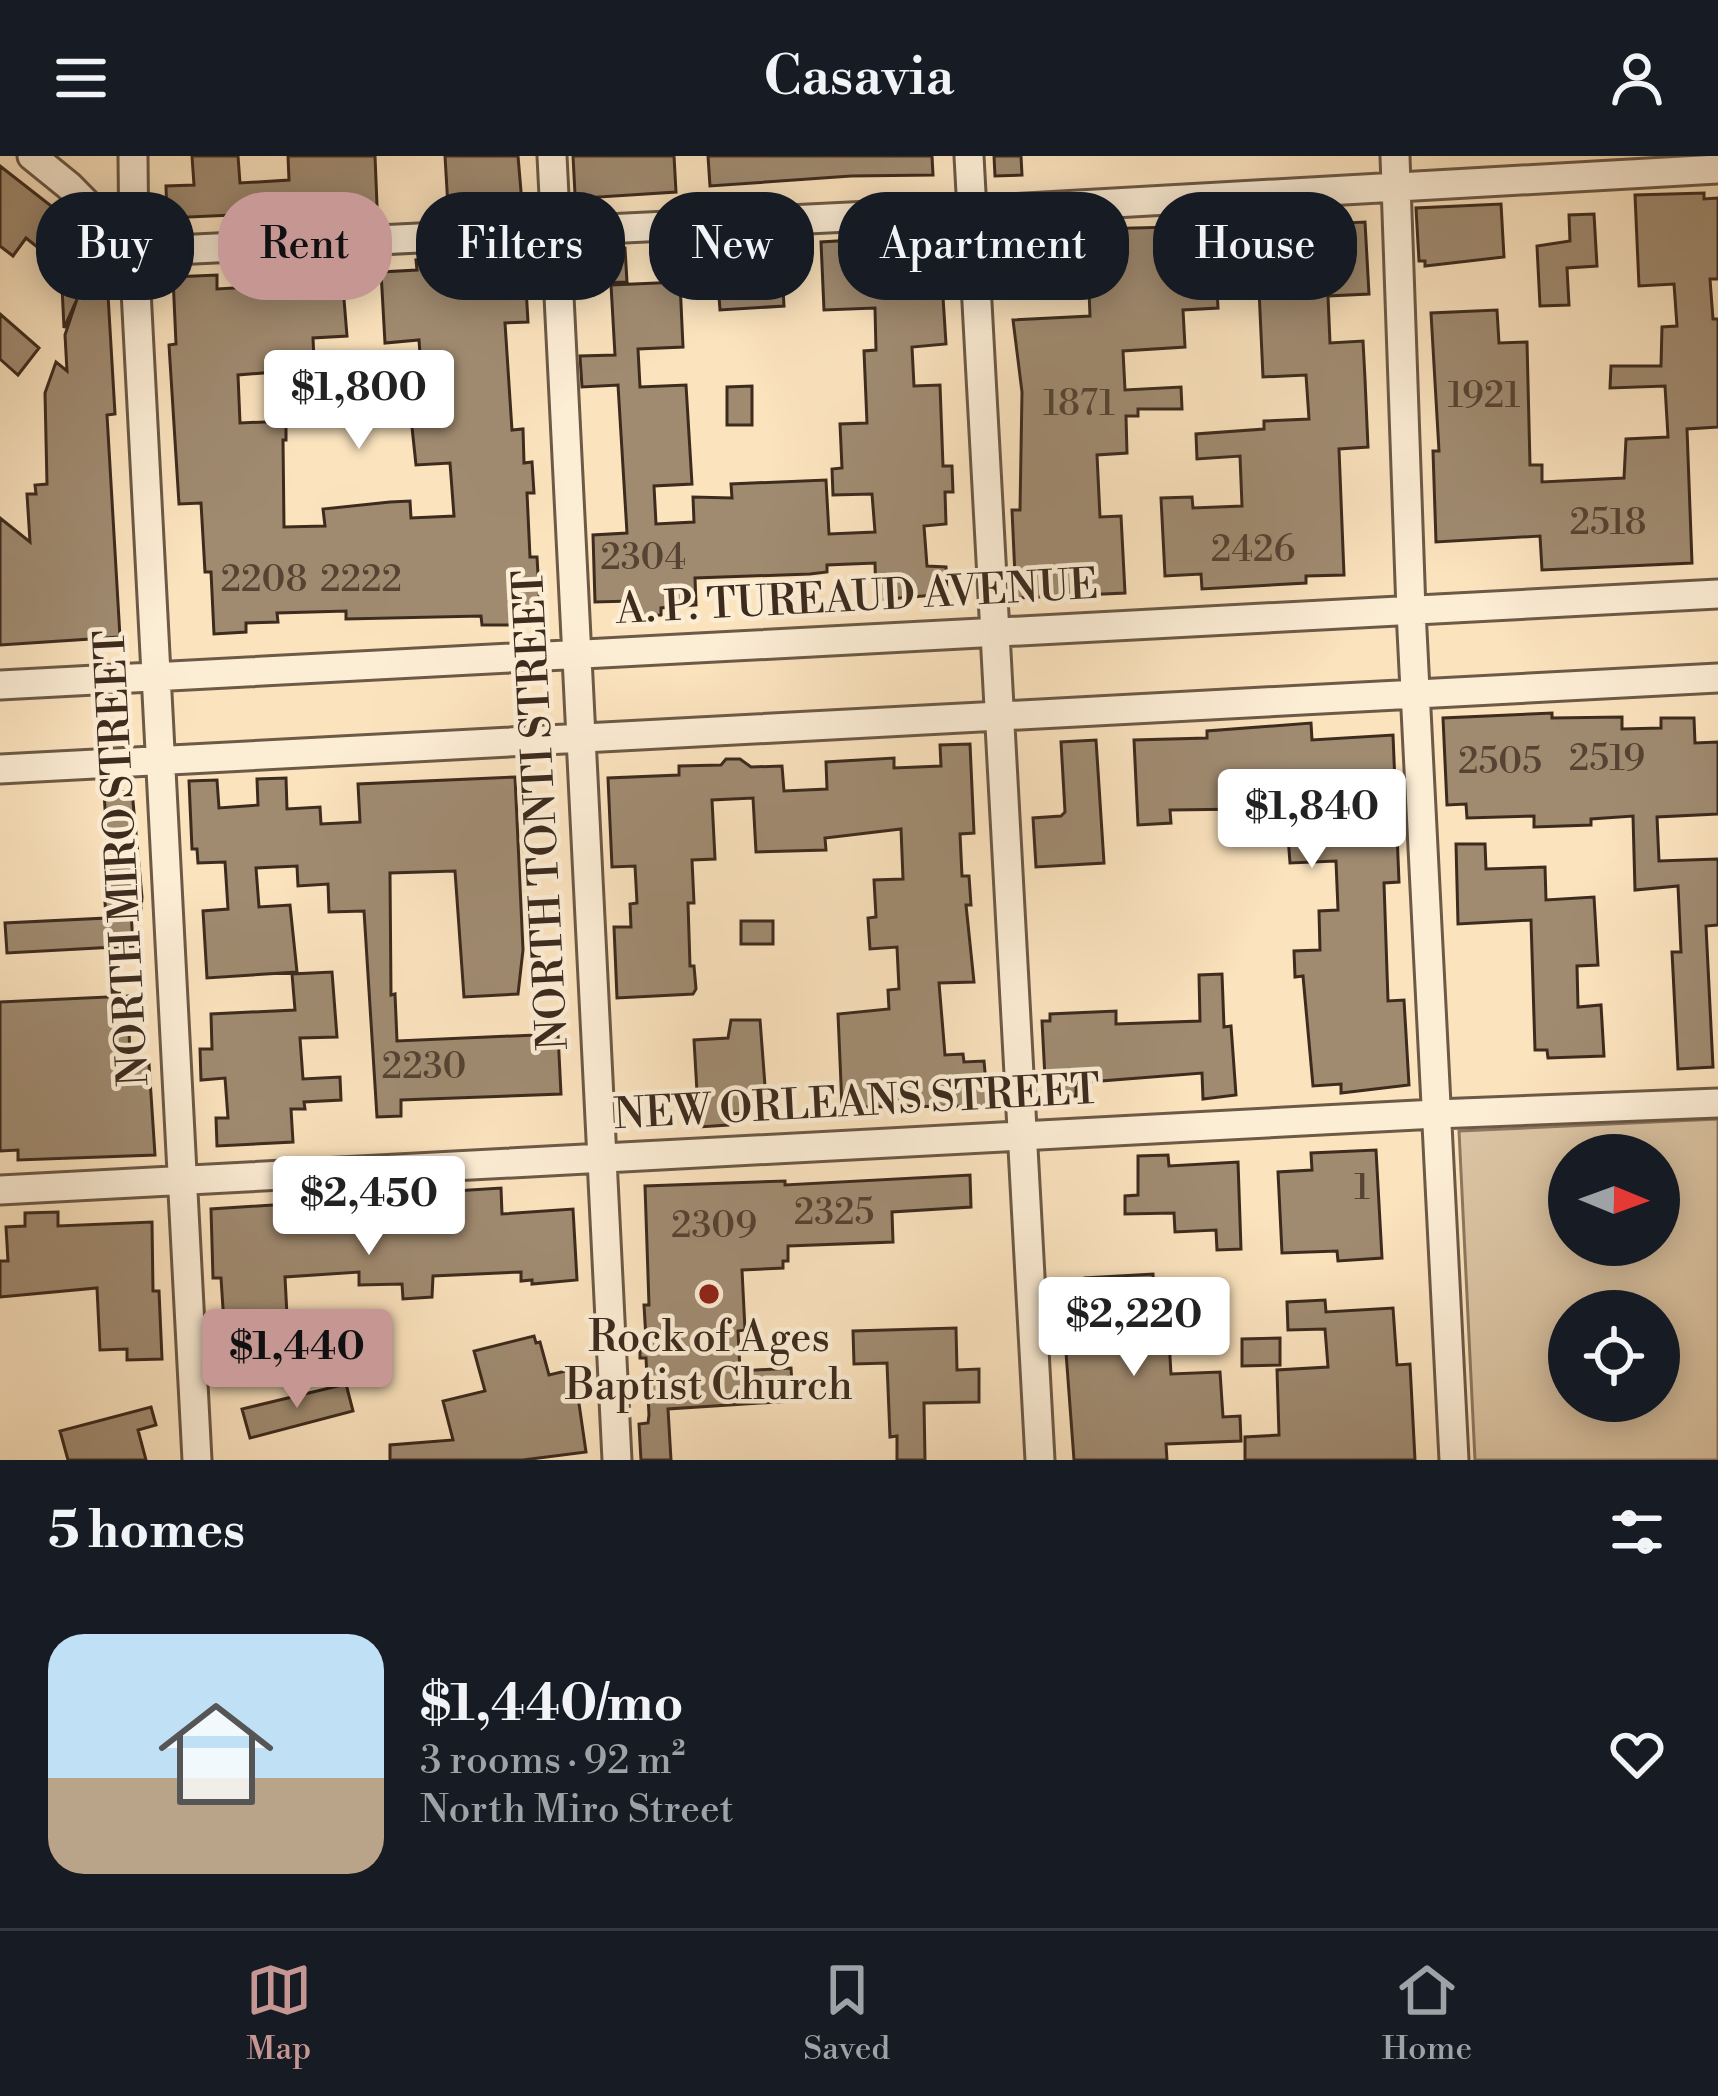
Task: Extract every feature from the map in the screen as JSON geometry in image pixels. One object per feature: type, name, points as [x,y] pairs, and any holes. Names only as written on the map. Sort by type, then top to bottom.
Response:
[{"type":"street","points":[[32,156],[75,192]]},
{"type":"street","name":"NORTH MIRO STREET","points":[[133,156],[133,192]]},
{"type":"street","name":"NORTH TONTI STREET","points":[[552,156],[553,192]]},
{"type":"street","points":[[969,156],[971,192]]},
{"type":"street","points":[[1395,156],[1411,610],[1454,1460]]},
{"type":"street","points":[[1129,203],[1718,169]]},
{"type":"street","points":[[625,226],[838,217]]},
{"type":"street","points":[[194,249],[416,237]]},
{"type":"street","name":"NORTH MIRO STREET","points":[[136,300],[196,1460]]},
{"type":"street","name":"NORTH TONTI STREET","points":[[558,300],[617,1460]]},
{"type":"street","points":[[977,300],[1040,1460]]},
{"type":"street","name":"A. P. TUREAUD AVENUE","points":[[0,686],[1718,594]]},
{"type":"street","points":[[0,769],[1718,678]]},
{"type":"street","name":"NEW ORLEANS STREET","points":[[0,1190],[1718,1103]]},
{"type":"shaded area","points":[[1718,1119],[1718,1460],[1475,1460],[1459,1131]]},
{"type":"building","points":[[192,156],[238,156],[240,183],[289,180],[288,156],[375,156],[376,192],[218,192],[218,216],[194,217],[194,192],[166,192],[166,186],[194,185]]},
{"type":"building","points":[[445,156],[518,156],[521,192],[447,192]]},
{"type":"building","points":[[573,156],[674,156],[676,192],[575,192]]},
{"type":"building","points":[[708,156],[932,156],[933,175],[710,186]]},
{"type":"building","points":[[994,156],[1021,156],[1022,175],[995,176]]},
{"type":"building","points":[[0,166],[36,194],[36,246],[26,238],[13,256],[0,246]]},
{"type":"building","points":[[1704,193],[1704,199],[1718,198],[1718,279],[1710,279],[1713,319],[1718,319],[1718,427],[1687,429],[1692,563],[1542,570],[1540,536],[1436,542],[1433,451],[1439,451],[1431,313],[1497,310],[1499,343],[1527,342],[1530,465],[1542,465],[1542,482],[1624,478],[1626,439],[1668,437],[1665,386],[1610,388],[1611,366],[1661,366],[1662,327],[1677,326],[1674,284],[1639,286],[1635,195]]},
{"type":"building","points":[[1501,204],[1504,257],[1425,266],[1425,261],[1419,261],[1416,208]]},
{"type":"building","points":[[1594,214],[1597,266],[1567,268],[1569,305],[1540,306],[1537,246],[1570,241],[1569,215]]},
{"type":"building","points":[[1357,222],[1365,222],[1369,294],[1357,295]]},
{"type":"building","points":[[1129,228],[1153,228],[1153,300],[1218,300],[1218,308],[1183,310],[1185,347],[1123,351],[1125,390],[1181,387],[1182,409],[1138,409],[1138,416],[1126,416],[1127,453],[1097,455],[1100,517],[1121,516],[1125,593],[1016,598],[1012,510],[1020,510],[1022,392],[1013,320],[1090,316],[1089,300],[1129,300]]},
{"type":"building","points":[[838,241],[838,300],[943,300],[946,344],[912,347],[914,386],[940,385],[943,466],[952,466],[953,492],[945,492],[946,524],[924,526],[927,566],[946,567],[947,594],[876,600],[875,563],[827,565],[827,572],[810,574],[695,578],[696,605],[661,608],[661,615],[632,616],[631,601],[595,602],[593,535],[627,533],[618,385],[582,387],[580,356],[615,355],[612,300],[625,300],[625,284],[649,283],[649,300],[681,300],[683,347],[638,349],[640,387],[686,385],[692,484],[654,486],[656,524],[694,522],[693,497],[732,498],[731,484],[826,480],[829,534],[875,532],[872,494],[833,495],[832,469],[842,468],[840,424],[867,423],[864,351],[876,350],[875,308],[824,310],[821,242]]},
{"type":"building","points":[[416,270],[416,300],[527,300],[528,322],[505,323],[512,430],[523,429],[524,463],[532,462],[534,493],[527,493],[530,557],[537,557],[541,625],[482,625],[481,616],[346,619],[346,611],[277,613],[278,622],[246,623],[246,632],[214,634],[201,503],[179,504],[169,345],[176,344],[174,300],[194,300],[194,276],[217,275],[218,300],[344,300],[347,336],[313,338],[314,361],[287,362],[287,371],[238,375],[240,423],[286,421],[284,527],[325,526],[323,509],[390,502],[410,501],[411,518],[454,516],[450,463],[416,465],[409,399],[423,398],[419,340],[385,343],[383,300],[392,300],[392,271]]},
{"type":"building","points":[[63,300],[77,300],[64,328]]},
{"type":"building","points":[[77,300],[108,300],[115,414],[107,415],[120,637],[0,645],[0,518],[30,542],[27,494],[36,494],[35,485],[47,484],[45,393],[56,362],[67,371],[65,335]]},
{"type":"building","points":[[719,300],[784,300],[784,306],[720,310]]},
{"type":"building","points":[[1259,300],[1328,300],[1330,343],[1363,341],[1368,447],[1339,449],[1344,575],[1306,576],[1306,583],[1202,589],[1201,574],[1165,576],[1161,498],[1192,497],[1193,508],[1242,506],[1240,456],[1197,459],[1196,434],[1264,429],[1264,421],[1309,419],[1306,375],[1263,377]]},
{"type":"building","points":[[0,314],[39,348],[18,375],[0,359]]},
{"type":"building","points":[[752,386],[752,425],[727,425],[727,387]]},
{"type":"building","points":[[1552,713],[1552,718],[1622,717],[1622,729],[1661,728],[1661,718],[1694,718],[1695,743],[1718,742],[1718,814],[1657,817],[1659,861],[1718,859],[1718,925],[1706,926],[1713,1067],[1678,1069],[1672,952],[1681,952],[1678,886],[1635,890],[1633,816],[1591,819],[1591,825],[1534,827],[1534,816],[1467,818],[1466,804],[1447,805],[1443,718]]},
{"type":"building","points":[[1311,723],[1312,740],[1393,735],[1399,882],[1384,883],[1388,1001],[1404,1000],[1409,1085],[1341,1093],[1341,1084],[1313,1086],[1303,976],[1295,977],[1294,951],[1320,950],[1319,911],[1338,910],[1336,861],[1290,863],[1284,784],[1246,786],[1246,809],[1170,810],[1171,823],[1138,825],[1134,740],[1207,738],[1207,731]]},
{"type":"building","points":[[1096,740],[1104,863],[1036,867],[1033,818],[1065,812],[1061,742]]},
{"type":"building","points":[[970,744],[974,833],[960,834],[962,876],[969,876],[971,905],[966,905],[974,982],[939,983],[945,1055],[963,1054],[964,1062],[984,1061],[988,1106],[842,1107],[838,1014],[889,1009],[888,990],[899,989],[897,947],[870,949],[868,918],[876,917],[874,880],[903,879],[901,829],[825,838],[826,850],[756,852],[753,798],[712,800],[715,859],[692,860],[694,903],[688,903],[690,966],[694,966],[696,989],[693,994],[617,998],[614,927],[631,927],[630,904],[637,903],[635,866],[612,867],[608,778],[679,775],[679,766],[721,765],[726,759],[740,759],[751,767],[782,766],[784,791],[827,789],[826,762],[894,758],[894,768],[941,766],[940,745]]},
{"type":"building","points":[[515,777],[523,950],[518,994],[464,997],[455,871],[390,873],[391,995],[395,994],[397,1041],[558,1034],[561,1094],[401,1100],[401,1116],[377,1117],[364,911],[329,912],[328,884],[298,886],[297,866],[256,868],[259,907],[290,905],[297,972],[207,978],[203,911],[228,909],[225,862],[198,863],[197,849],[192,849],[189,781],[217,780],[219,808],[258,805],[257,779],[286,778],[287,809],[320,807],[321,824],[360,822],[358,784]]},
{"type":"building","points":[[132,791],[142,897],[141,910],[131,910],[133,946],[7,953],[5,923],[106,918],[103,870],[109,869],[104,793]]},
{"type":"building","points":[[1456,844],[1485,844],[1486,869],[1545,867],[1546,900],[1594,897],[1598,965],[1577,966],[1578,1007],[1601,1005],[1604,1056],[1548,1058],[1547,1050],[1535,1050],[1531,920],[1458,924]]},
{"type":"building","points":[[741,921],[773,921],[773,944],[741,944]]},
{"type":"building","points":[[332,972],[337,1037],[300,1038],[303,1079],[340,1077],[341,1100],[304,1102],[305,1109],[291,1109],[293,1142],[217,1146],[216,1118],[228,1118],[225,1078],[201,1080],[200,1049],[212,1049],[211,1014],[295,1010],[292,974]]},
{"type":"building","points":[[1222,974],[1224,1027],[1231,1026],[1236,1095],[1203,1099],[1202,1073],[1076,1083],[1076,1096],[1046,1097],[1042,1021],[1050,1021],[1050,1014],[1116,1011],[1116,1024],[1200,1021],[1199,975]]},
{"type":"building","points":[[128,996],[130,1061],[149,1064],[155,1155],[18,1160],[18,1150],[0,1151],[0,1002]]},
{"type":"building","points":[[731,1020],[760,1020],[767,1112],[728,1114],[728,1125],[699,1127],[694,1040],[728,1038]]},
{"type":"building","points":[[1376,1150],[1382,1258],[1338,1261],[1337,1251],[1282,1253],[1278,1172],[1312,1170],[1311,1153]]},
{"type":"building","points":[[1168,1155],[1169,1166],[1238,1162],[1241,1249],[1217,1250],[1216,1230],[1175,1232],[1174,1213],[1125,1214],[1125,1196],[1138,1195],[1138,1156]]},
{"type":"building","points":[[970,1175],[971,1207],[892,1212],[893,1242],[788,1246],[783,1268],[742,1270],[745,1330],[738,1331],[740,1371],[791,1368],[793,1401],[668,1409],[671,1460],[641,1460],[639,1424],[648,1423],[649,1415],[646,1358],[640,1358],[640,1339],[646,1339],[644,1305],[649,1305],[645,1186],[785,1181],[785,1185]]},
{"type":"building","points":[[501,1188],[502,1214],[573,1209],[577,1280],[532,1284],[532,1280],[521,1281],[521,1272],[433,1276],[432,1297],[403,1299],[402,1284],[359,1285],[359,1272],[285,1277],[288,1335],[318,1334],[320,1367],[227,1370],[221,1278],[213,1278],[211,1209],[349,1200],[349,1205],[386,1204],[386,1208],[440,1204],[439,1192]]},
{"type":"building","points":[[58,1212],[58,1226],[152,1222],[153,1291],[159,1291],[162,1359],[127,1360],[127,1349],[100,1350],[97,1288],[0,1297],[0,1261],[8,1261],[6,1227],[25,1226],[25,1213]]},
{"type":"building","points":[[1153,1274],[1155,1307],[1167,1306],[1171,1374],[1220,1372],[1223,1417],[1240,1416],[1241,1441],[1166,1444],[1167,1460],[1074,1460],[1063,1312],[1087,1311],[1085,1278]]},
{"type":"building","points":[[1325,1300],[1326,1312],[1393,1308],[1397,1365],[1410,1364],[1415,1460],[1245,1460],[1245,1437],[1279,1435],[1277,1370],[1328,1367],[1325,1329],[1288,1330],[1287,1302]]},
{"type":"building","points":[[956,1328],[957,1370],[979,1369],[979,1402],[924,1403],[925,1460],[897,1460],[897,1436],[890,1437],[887,1363],[854,1364],[853,1331]]},
{"type":"building","points":[[534,1336],[549,1375],[574,1369],[586,1452],[523,1460],[390,1460],[390,1445],[453,1440],[443,1401],[485,1391],[474,1351]]},
{"type":"building","points":[[1280,1338],[1280,1365],[1242,1366],[1242,1339]]},
{"type":"building","points":[[346,1384],[353,1411],[250,1438],[242,1409]]},
{"type":"building","points":[[151,1407],[156,1425],[138,1430],[146,1460],[68,1460],[60,1431]]},
{"type":"place","name":"Rock of Ages Baptist Church","points":[[709,1294]]}]
